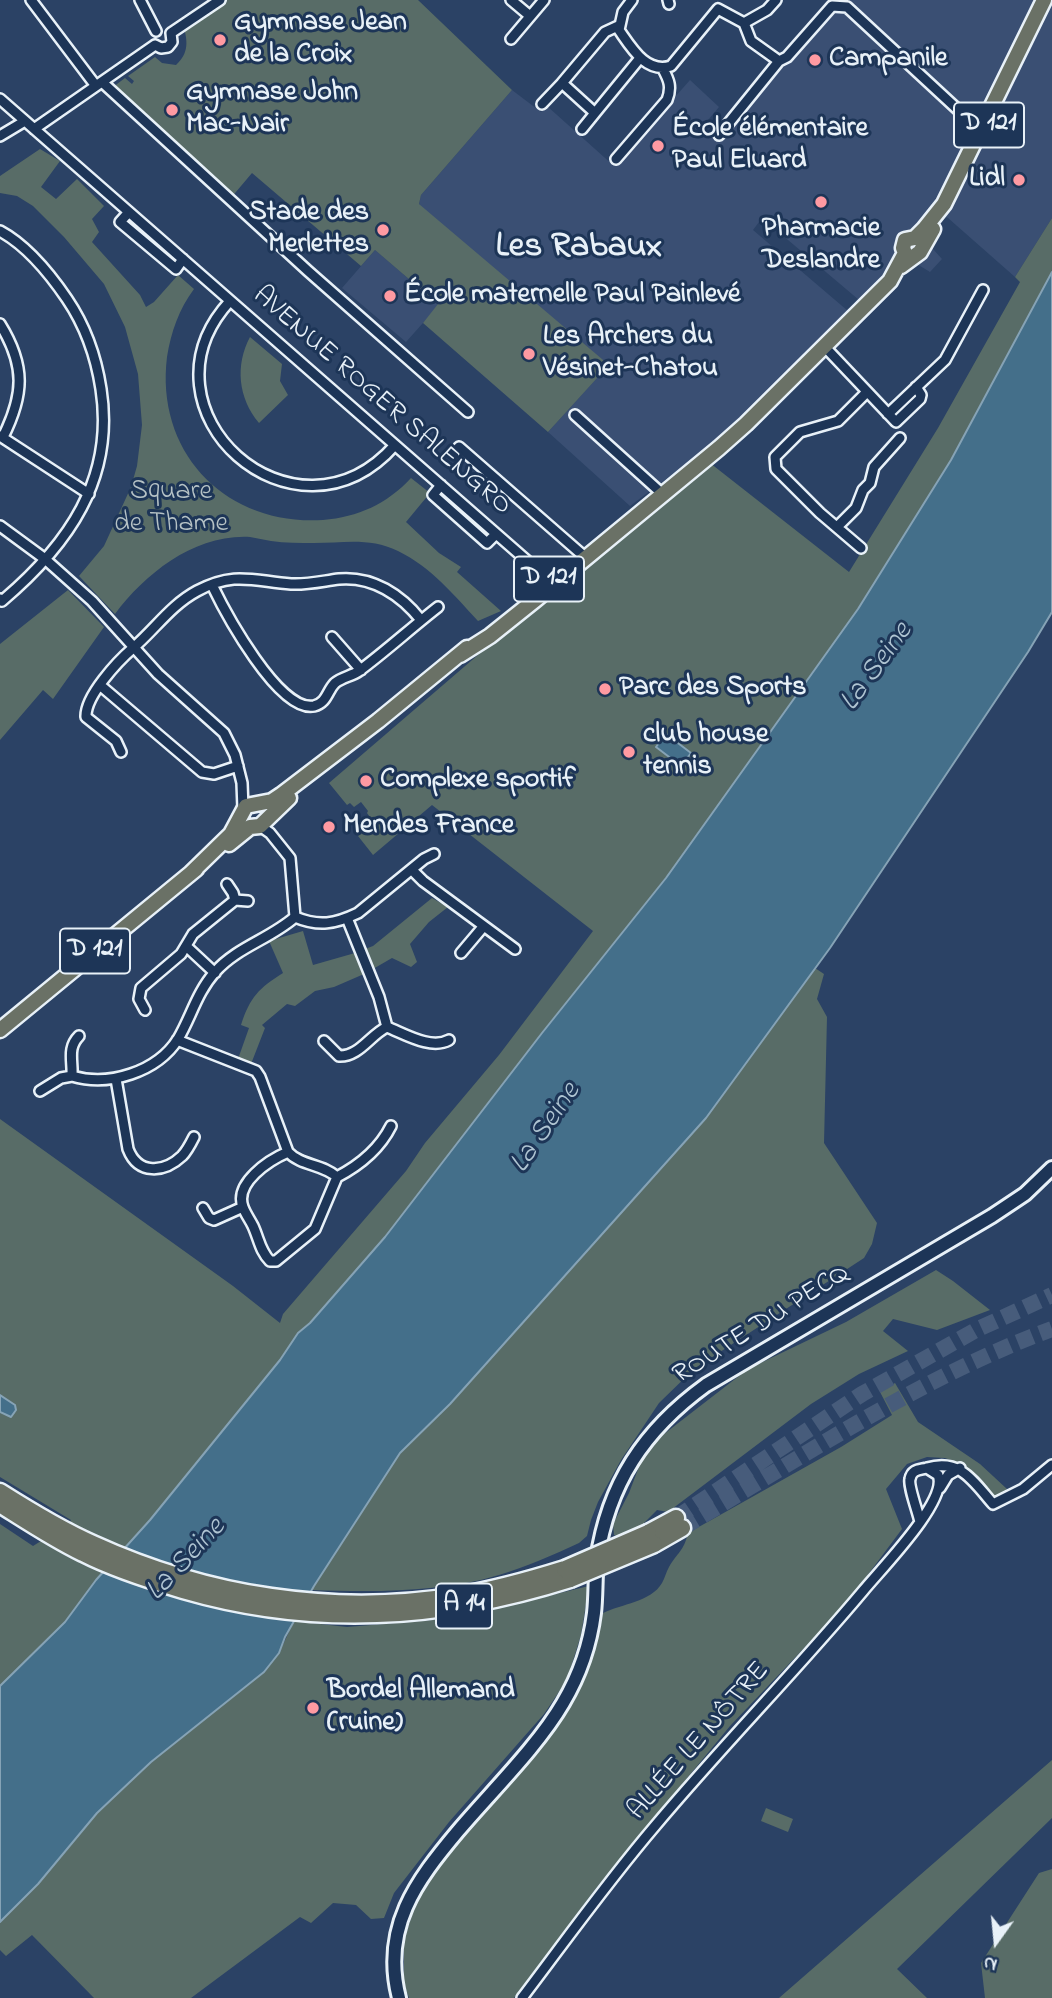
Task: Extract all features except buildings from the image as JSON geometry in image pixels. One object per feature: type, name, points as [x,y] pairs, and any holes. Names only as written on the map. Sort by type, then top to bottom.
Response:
[{"type":"highway","name":"A 14","points":[[0,1492],[63,1536]]},
{"type":"highway","name":"A 14","points":[[0,1504],[116,1567],[204,1596],[301,1613],[355,1615],[431,1611],[522,1594],[597,1569],[679,1523]]},
{"type":"main road","name":"D 121","points":[[982,132],[1044,0]]},
{"type":"main road","name":"D 121","points":[[582,555],[719,448],[879,292],[944,204],[1051,0]]},
{"type":"main road","name":"D 121","points":[[460,655],[490,636],[658,490],[763,405]]},
{"type":"main road","name":"D 121","points":[[0,1030],[191,873],[253,815],[379,721],[551,582]]},
{"type":"main road","name":"ROUTE DU PECQ","points":[[399,1998],[394,1973],[395,1950],[401,1917],[410,1896],[428,1867],[545,1729],[573,1686],[589,1638],[594,1613],[597,1564],[607,1512],[629,1465],[644,1443],[682,1402],[706,1385],[992,1216],[1026,1194],[1052,1168]]},
{"type":"street","points":[[31,0],[99,84],[468,412]]},
{"type":"street","points":[[140,0],[156,31]]},
{"type":"street","points":[[171,33],[220,0]]},
{"type":"street","points":[[511,0],[530,16]]},
{"type":"street","points":[[511,39],[544,0]]},
{"type":"street","points":[[542,104],[605,32],[618,26],[623,12],[632,0]]},
{"type":"street","points":[[744,23],[767,10],[776,0]]},
{"type":"street","points":[[618,26],[640,58],[653,67],[663,69],[671,66],[678,58],[718,4],[744,23],[751,41],[779,61]]},
{"type":"street","points":[[719,135],[779,61],[787,57],[832,6],[847,7],[982,132]]},
{"type":"street","points":[[164,29],[171,33],[172,42],[168,47],[155,45],[152,38],[156,31],[164,29]]},
{"type":"street","points":[[0,99],[34,129],[155,45]]},
{"type":"street","points":[[582,130],[640,58]]},
{"type":"street","points":[[616,159],[667,100],[670,82],[663,69]]},
{"type":"street","points":[[562,83],[595,113]]},
{"type":"street","points":[[0,136],[25,121]]},
{"type":"street","name":"AVENUE ROGER SALENGRO","points":[[34,129],[129,212],[120,222],[176,269],[183,260],[551,582]]},
{"type":"street","points":[[0,231],[27,252],[53,279],[74,309],[91,344],[99,376],[104,423],[101,456],[89,494],[68,532],[45,559],[1,601]]},
{"type":"street","points":[[888,414],[944,360],[983,290]]},
{"type":"street","points":[[230,301],[216,319],[206,341],[200,380],[202,399],[210,421],[220,439],[236,457],[256,471],[276,480],[297,485],[324,484],[345,480],[364,471],[395,445]]},
{"type":"street","points":[[0,324],[17,361],[20,389],[14,416],[1,437],[89,494]]},
{"type":"street","points":[[824,346],[896,422],[920,399],[921,395],[916,387]]},
{"type":"street","points":[[861,548],[776,469],[775,457],[800,432],[838,421],[867,392]]},
{"type":"street","points":[[575,415],[658,490]]},
{"type":"street","points":[[837,527],[856,508],[863,491],[870,483],[874,467],[900,438]]},
{"type":"street","points":[[459,447],[582,555]]},
{"type":"street","points":[[441,485],[433,495],[487,543],[496,534]]},
{"type":"street","points":[[0,526],[45,559],[92,601],[158,674],[224,733],[231,745],[235,766],[253,815],[290,858],[295,917]]},
{"type":"street","points":[[121,752],[116,741],[86,717],[85,713],[92,699],[113,666],[183,600],[212,584],[238,578],[303,584],[354,579],[385,588],[409,605],[421,620]]},
{"type":"street","points":[[212,584],[222,607],[263,670],[297,703],[310,707],[321,704],[336,683],[361,670],[438,607]]},
{"type":"street","points":[[332,637],[361,670]]},
{"type":"street","points":[[101,686],[202,772],[214,774],[235,766]]},
{"type":"street","points":[[295,917],[311,924],[347,918],[358,913],[434,855]]},
{"type":"street","points":[[412,870],[483,928],[514,949]]},
{"type":"street","points":[[227,884],[234,900]]},
{"type":"street","points":[[145,1010],[139,999],[141,988],[181,954],[193,934],[234,900],[248,901]]},
{"type":"street","points":[[40,1091],[72,1076],[92,1080],[116,1079],[153,1062],[177,1040],[195,1001],[215,972],[242,950],[281,929],[295,917]]},
{"type":"street","points":[[347,918],[379,998],[387,1027]]},
{"type":"street","points":[[461,953],[483,928]]},
{"type":"street","points":[[186,946],[215,972]]},
{"type":"street","points":[[387,1027],[430,1043],[438,1044],[450,1040]]},
{"type":"street","points":[[324,1041],[339,1056],[346,1056],[353,1054],[387,1027]]},
{"type":"street","points":[[72,1076],[72,1042],[79,1036]]},
{"type":"street","points":[[177,1040],[256,1071],[288,1152],[294,1158],[332,1172],[337,1177]]},
{"type":"street","points":[[116,1079],[128,1149],[138,1164],[152,1171],[160,1170],[182,1157],[194,1137]]},
{"type":"street","points":[[288,1152],[244,1183],[241,1190],[243,1207],[265,1256],[270,1261],[276,1261],[315,1229],[337,1177],[382,1143],[391,1126]]},
{"type":"street","points":[[203,1208],[209,1218],[214,1220],[243,1207]]},
{"type":"street","points":[[920,1522],[909,1483],[912,1473],[934,1463],[960,1468],[993,1504],[1023,1489],[1052,1465]]},
{"type":"street","points":[[927,1468],[938,1475],[940,1488]]},
{"type":"street","name":"ALLÉE LE NÔTRE","points":[[522,1998],[655,1826],[843,1615],[920,1522],[948,1475],[960,1468]]},
{"type":"shaded area","points":[[842,0],[1045,0],[1044,19],[1052,4],[1052,218],[1015,277],[948,218],[941,215],[923,238],[942,259],[930,272],[907,258],[859,300],[762,218],[753,230],[848,311],[778,383],[702,452],[630,506],[548,432],[608,366],[423,210],[419,204],[421,195],[512,90],[541,112],[547,106],[614,166],[690,80],[719,107],[703,126],[719,138]]},
{"type":"shaded area","name":"École maternelle Paul Painlevé","points":[[375,250],[439,305],[406,342],[342,288]]},
{"type":"green space","name":"Stade des Merlettes","points":[[220,0],[418,0],[512,90],[421,195],[419,204],[609,365],[548,432],[423,323],[438,304],[375,250],[361,266],[252,173],[230,199],[113,87],[125,78],[132,84],[134,81],[128,76],[155,57],[162,63],[176,65],[186,46],[183,25]]},
{"type":"green space","name":"Square de Thame","points":[[40,149],[60,161],[41,187],[56,199],[77,179],[104,206],[92,219],[99,232],[92,242],[140,295],[146,307],[154,302],[178,275],[194,289],[176,321],[171,339],[167,357],[166,392],[173,424],[186,453],[204,477],[228,497],[256,511],[288,519],[323,520],[348,516],[371,508],[392,495],[411,478],[430,493],[406,522],[439,553],[461,567],[457,572],[501,611],[478,621],[431,573],[388,547],[356,542],[268,541],[250,537],[210,542],[173,559],[141,584],[115,614],[79,576],[104,546],[131,487],[137,466],[142,425],[138,374],[125,327],[104,284],[33,206],[17,196],[0,193],[0,176]]},
{"type":"green space","points":[[1052,218],[1052,272],[951,460],[879,580],[666,878],[542,1033],[385,1237],[310,1323],[298,1333],[280,1360],[150,1520],[96,1580],[65,1622],[0,1686],[0,1524],[33,1546],[41,1541],[55,1549],[71,1520],[0,1477],[0,1119],[233,1286],[280,1323],[283,1314],[406,1171],[425,1143],[499,1055],[593,931],[432,805],[373,855],[358,836],[374,823],[368,811],[361,802],[354,807],[350,803],[347,805],[329,783],[507,630],[710,463],[849,572],[938,428],[1020,282],[1015,277]]},
{"type":"green space","points":[[250,337],[282,364],[280,381],[288,395],[259,423],[247,403],[241,381],[242,359]]},
{"type":"green space","points":[[68,590],[104,627],[53,699],[43,690],[0,740],[0,644]]},
{"type":"green space","points":[[432,898],[448,907],[429,922],[410,944],[417,962],[411,967],[392,958],[373,969],[365,949],[373,946]]},
{"type":"green space","points":[[303,931],[313,965],[355,953],[364,974],[334,987],[315,991],[295,1006],[287,1004],[262,1025],[265,1028],[251,1064],[238,1059],[249,1028],[241,1025],[248,1007],[262,989],[283,973],[269,941]]},
{"type":"green space","points":[[815,968],[824,974],[817,999],[827,1017],[824,1143],[877,1223],[872,1244],[864,1258],[694,1369],[659,1403],[621,1460],[598,1502],[587,1536],[579,1543],[509,1572],[476,1581],[382,1591],[311,1590],[400,1453],[450,1404],[706,1118]]},
{"type":"green space","points":[[936,1270],[990,1310],[937,1330],[893,1319],[883,1331],[908,1351],[859,1374],[811,1404],[668,1512],[657,1510],[643,1524],[622,1537],[614,1535],[613,1524],[640,1464],[655,1441],[748,1369],[846,1322]]},
{"type":"green space","points":[[895,1383],[918,1422],[980,1464],[1007,1489],[1004,1493],[994,1498],[966,1466],[945,1458],[927,1457],[907,1464],[886,1489],[902,1529],[846,1604],[730,1726],[594,1891],[514,1998],[409,1998],[404,1984],[404,1940],[418,1896],[452,1848],[527,1763],[584,1679],[603,1613],[643,1598],[657,1589],[688,1533],[841,1447],[892,1415],[880,1392]]},
{"type":"green space","points":[[589,1586],[581,1635],[567,1680],[544,1714],[449,1822],[394,1893],[384,1918],[371,1919],[356,1905],[333,1903],[311,1923],[300,1917],[191,1998],[94,1998],[32,1935],[6,1956],[0,1950],[0,1922],[38,1884],[97,1813],[151,1762],[264,1672],[279,1653],[294,1621],[347,1627],[456,1618]]},
{"type":"green space","points":[[1052,1760],[1052,1818],[897,1969],[927,1998],[779,1998]]},
{"type":"green space","points":[[766,1808],[793,1819],[788,1832],[761,1821]]},
{"type":"green space","points":[[1052,1869],[1052,1998],[985,1998],[981,1963],[1039,1873]]},
{"type":"water","name":"La Seine","points":[[1052,272],[1052,612],[1028,652],[830,948],[706,1118],[450,1404],[400,1453],[314,1586],[279,1653],[264,1672],[151,1762],[97,1813],[38,1884],[0,1922],[0,1686],[65,1622],[96,1580],[150,1520],[280,1360],[298,1333],[310,1323],[385,1237],[542,1033],[666,878],[858,609],[951,460]]},
{"type":"water","points":[[666,734],[691,753],[681,766],[656,747]]},
{"type":"water","points":[[0,1395],[15,1405],[16,1410],[11,1417],[0,1412]]},
{"type":"tunnel","points":[[676,1518],[862,1394],[976,1330],[1052,1295]]},
{"type":"tunnel","points":[[682,1528],[909,1394],[1003,1348],[1052,1329]]},
{"type":"place","name":"Gymnase Jean de la Croix","points":[[220,40]]},
{"type":"place","name":"Campanile","points":[[815,60]]},
{"type":"place","name":"Gymnase John Mac-Nair","points":[[172,110]]},
{"type":"place","name":"École élémentaire Paul Eluard","points":[[658,146]]},
{"type":"place","name":"Lidl","points":[[1019,180]]},
{"type":"place","name":"Pharmacie Deslandre","points":[[821,202]]},
{"type":"place","name":"Stade des Merlettes","points":[[383,230]]},
{"type":"place","name":"École maternelle Paul Painlevé","points":[[390,296]]},
{"type":"place","name":"Les Archers du Vésinet-Chatou","points":[[529,354]]},
{"type":"place","name":"Parc des Sports","points":[[605,689]]},
{"type":"place","name":"club house tennis","points":[[629,752]]},
{"type":"place","name":"Complexe sportif","points":[[366,781]]},
{"type":"place","name":"Mendes France","points":[[329,827]]},
{"type":"place","name":"Bordel Allemand (ruine)","points":[[313,1708]]},
{"type":"district","name":"Les Rabaux","points":[[579,249]]}]
